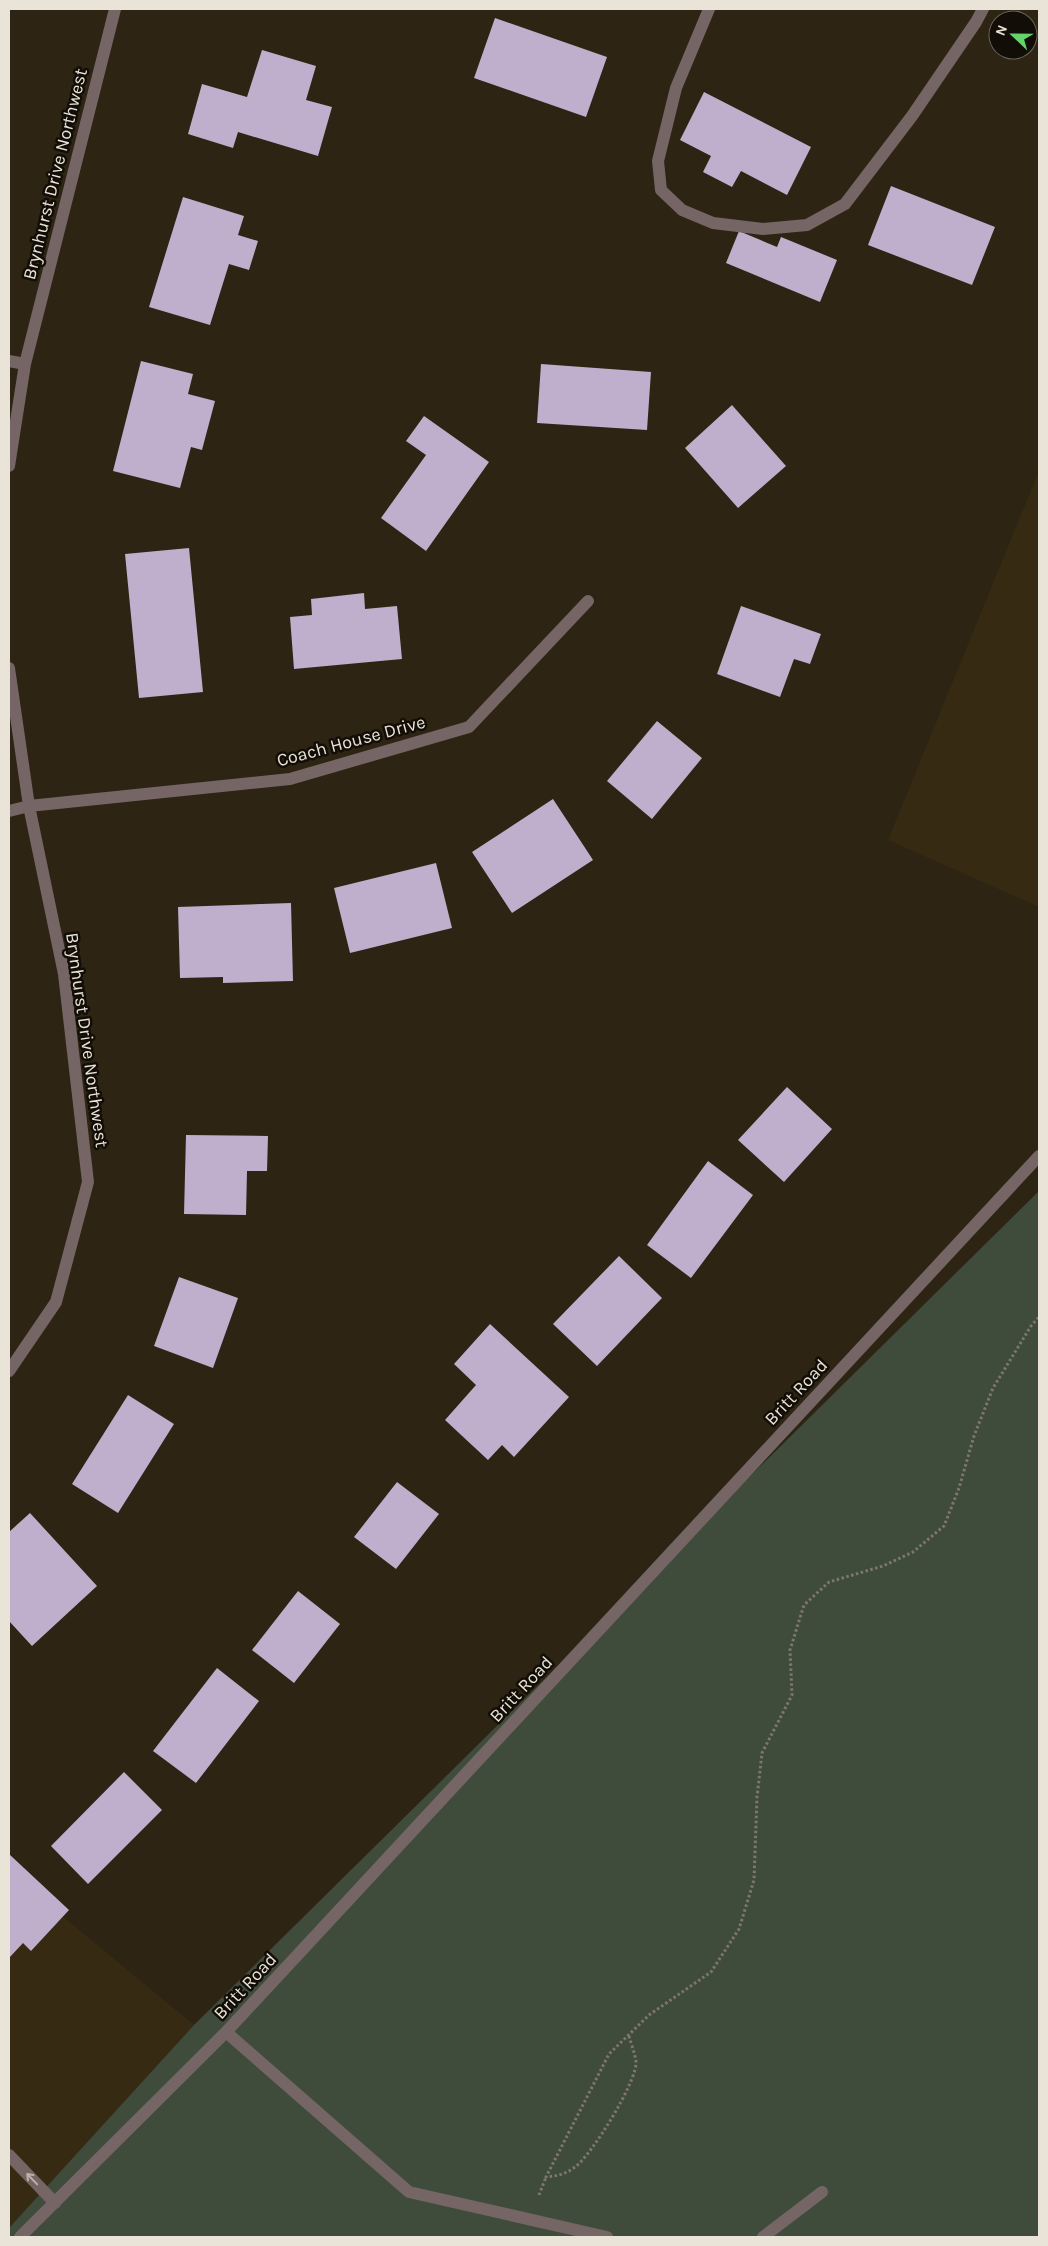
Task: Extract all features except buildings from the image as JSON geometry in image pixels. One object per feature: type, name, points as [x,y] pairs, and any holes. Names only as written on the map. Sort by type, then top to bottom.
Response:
[{"type":"street","name":"Brynhurst Drive Northwest","points":[[9,466],[25,364],[115,9]]},
{"type":"street","points":[[709,9],[676,88],[658,161],[662,190],[682,210],[713,223],[763,229],[807,225],[845,204],[912,116],[976,22],[982,9]]},
{"type":"street","points":[[9,361],[25,364]]},
{"type":"street","name":"Coach House Drive","points":[[9,811],[29,806],[290,779],[469,727],[588,601]]},
{"type":"street","name":"Brynhurst Drive Northwest","points":[[9,668],[29,806],[64,974],[88,1182],[56,1302],[9,1370]]},
{"type":"street","name":"Britt Road","points":[[20,2237],[226,2032],[1039,1156]]},
{"type":"street","points":[[226,2032],[409,2192],[607,2237]]},
{"type":"street","points":[[9,2155],[55,2203]]},
{"type":"street","points":[[763,2237],[822,2192]]},
{"type":"path","points":[[629,2036],[636,2064],[630,2081],[605,2130],[591,2151],[576,2167],[561,2175],[546,2177],[609,2054],[649,2015],[711,1972],[739,1929],[754,1880],[757,1797],[762,1753],[792,1695],[790,1650],[804,1605],[829,1582],[883,1566],[914,1552],[944,1526],[959,1488],[974,1436],[993,1388],[1031,1326],[1039,1317]]},
{"type":"shaded area","points":[[1039,471],[1039,907],[888,840]]},
{"type":"shaded area","points":[[9,1872],[194,2025],[9,2228]]},
{"type":"green space","points":[[1039,1191],[1039,2237],[9,2237],[9,2228],[194,2025]]}]
